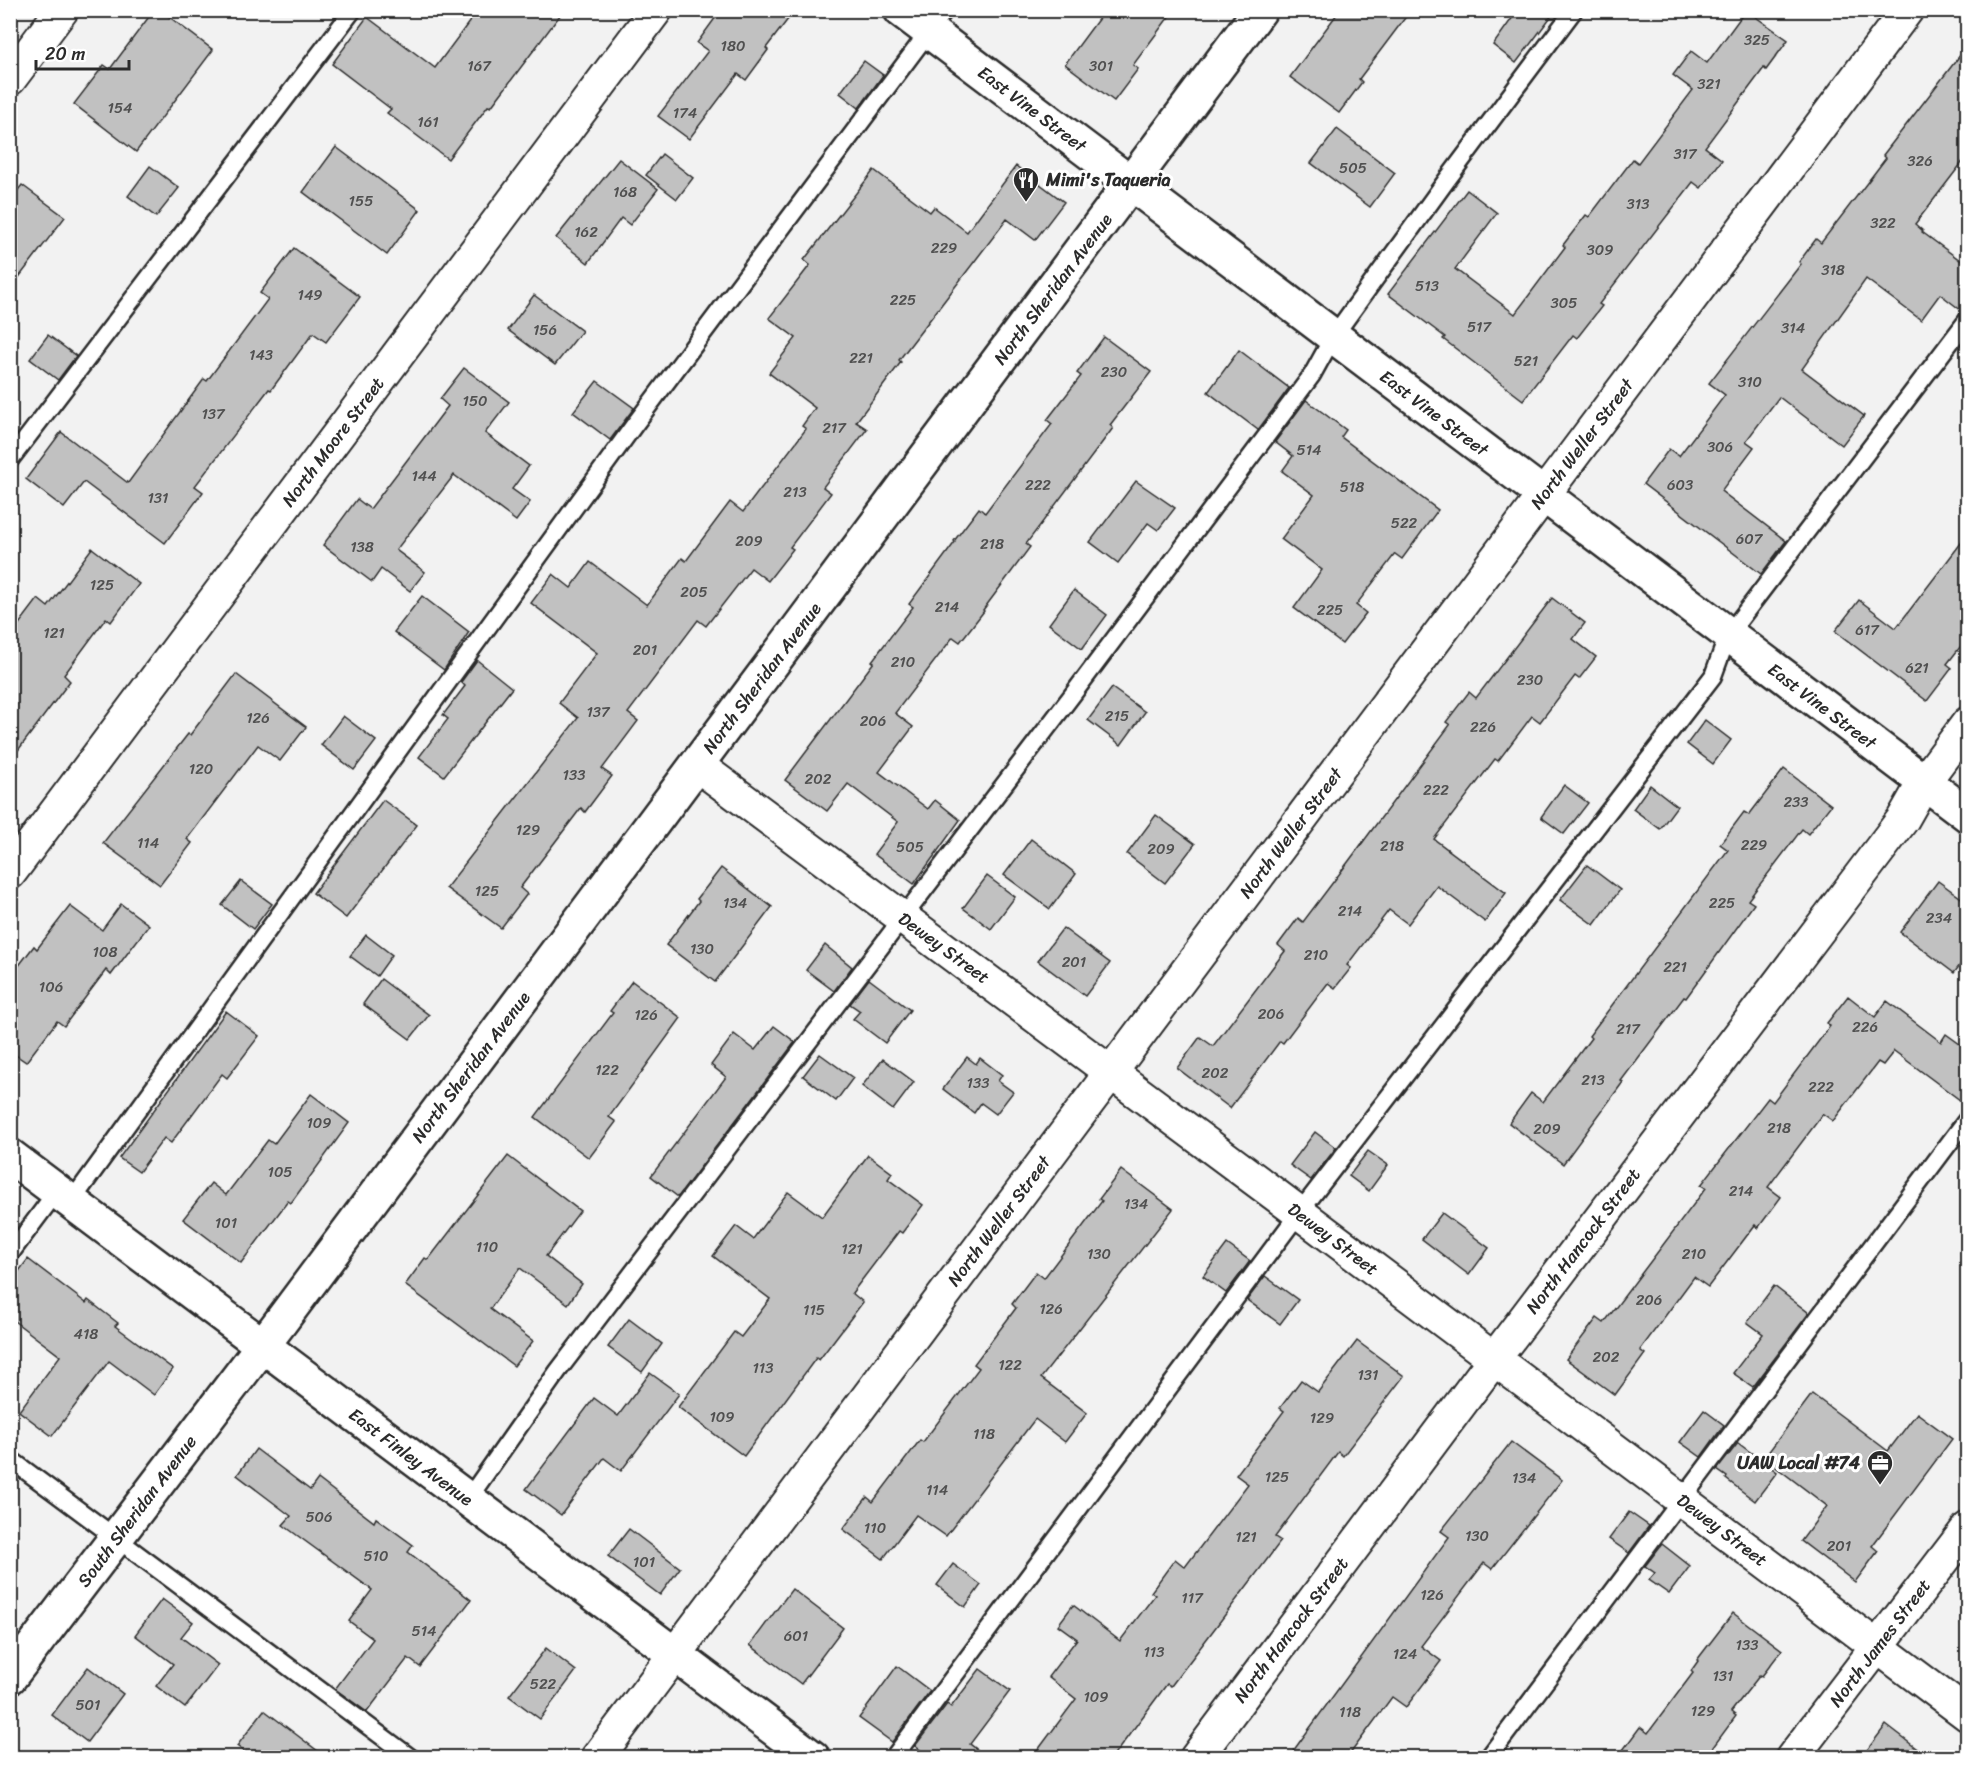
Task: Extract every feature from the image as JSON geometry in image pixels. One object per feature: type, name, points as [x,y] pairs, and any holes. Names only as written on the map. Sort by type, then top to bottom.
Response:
[{"type":"street","points":[[10,79],[62,10]]},
{"type":"street","name":"North Moore Street","points":[[10,873],[656,10]]},
{"type":"street","name":"East Vine Street","points":[[901,10],[937,21],[1132,185],[1968,815]]},
{"type":"street","name":"North Sheridan Avenue","points":[[263,1346],[1132,185],[1260,10]]},
{"type":"street","name":"North Weller Street","points":[[597,1758],[1907,10]]},
{"type":"street","name":"North Hancock Street","points":[[1196,1758],[1494,1359],[1904,819],[1924,782],[1968,723]]},
{"type":"street","name":"Dewey Street","points":[[697,765],[1111,1072],[1968,1715]]},
{"type":"street","name":"East Finley Avenue","points":[[10,1156],[813,1758]]},
{"type":"street","name":"South Sheridan Avenue","points":[[10,1677],[263,1346]]},
{"type":"street","name":"North James Street","points":[[1792,1758],[1968,1528]]},
{"type":"lane","points":[[10,460],[353,10]]},
{"type":"lane","points":[[468,1499],[558,1371],[1312,375],[1333,337],[1574,10]]},
{"type":"lane","points":[[10,1254],[64,1197],[635,424],[937,21]]},
{"type":"lane","points":[[893,1758],[1299,1213],[1713,676],[1728,635],[1968,319]]},
{"type":"lane","points":[[1488,1758],[1968,1118]]},
{"type":"lane","points":[[10,1459],[411,1758]]},
{"type":"building","points":[[154,10],[160,10],[213,50],[136,152],[74,104],[104,65],[110,69]]},
{"type":"building","points":[[478,10],[564,10],[491,107],[488,106],[448,159],[387,113],[391,109],[332,64],[367,17],[435,68]]},
{"type":"building","points":[[721,10],[795,10],[766,48],[768,50],[746,80],[738,74],[689,139],[658,116],[708,51],[697,43]]},
{"type":"building","points":[[1105,10],[1174,10],[1133,65],[1138,69],[1114,101],[1065,64]]},
{"type":"building","points":[[1340,10],[1411,10],[1359,79],[1362,82],[1339,113],[1290,77]]},
{"type":"building","points":[[1518,10],[1556,10],[1516,63],[1493,45]]},
{"type":"building","points":[[1746,10],[1788,40],[1766,70],[1764,68],[1705,147],[1722,160],[1701,188],[1693,182],[1599,304],[1602,306],[1577,338],[1573,335],[1523,400],[1388,294],[1467,190],[1497,213],[1455,269],[1515,314],[1586,215],[1589,217],[1633,159],[1638,163],[1693,90],[1673,75],[1691,51],[1707,63]]},
{"type":"building","points":[[1968,45],[1968,155],[1915,224],[1922,232],[1968,266],[1968,309],[1962,311],[1940,294],[1921,320],[1866,279],[1802,369],[1864,416],[1842,445],[1779,397],[1746,441],[1754,447],[1721,491],[1786,541],[1761,574],[1643,484],[1669,449],[1679,456],[1725,395],[1709,383],[1801,264],[1799,262],[1816,239],[1821,243],[1886,158],[1883,155]]},
{"type":"building","points":[[864,61],[883,75],[859,108],[840,93]]},
{"type":"building","points":[[1337,129],[1395,173],[1370,207],[1311,163]]},
{"type":"building","points":[[336,147],[420,210],[387,255],[303,192]]},
{"type":"building","points":[[662,154],[693,178],[677,199],[646,175]]},
{"type":"building","points":[[619,159],[658,189],[630,225],[621,218],[588,263],[556,238]]},
{"type":"building","points":[[150,166],[179,188],[156,217],[128,196]]},
{"type":"building","points":[[1016,166],[1064,202],[1035,240],[1007,219],[899,360],[901,362],[856,422],[867,429],[823,487],[831,493],[790,547],[793,549],[768,581],[751,568],[706,626],[698,620],[628,713],[638,721],[602,769],[612,776],[585,812],[581,808],[520,888],[527,894],[501,928],[446,888],[578,718],[559,703],[597,653],[531,603],[553,574],[571,588],[590,562],[647,605],[682,558],[686,561],[730,502],[743,512],[806,429],[802,426],[815,408],[769,373],[796,338],[769,318],[810,265],[804,260],[874,170],[930,212],[934,207],[967,232]]},
{"type":"building","points":[[22,185],[65,217],[10,289],[10,200]]},
{"type":"building","points":[[294,248],[360,297],[326,342],[313,333],[195,486],[203,492],[165,543],[84,482],[64,508],[26,479],[61,432],[128,483],[204,379],[207,381],[268,299],[260,293]]},
{"type":"building","points":[[534,295],[582,331],[555,365],[508,330]]},
{"type":"building","points":[[48,335],[76,356],[58,380],[30,359]]},
{"type":"building","points":[[1104,337],[1151,372],[1110,425],[1113,428],[1026,544],[1030,547],[984,611],[960,642],[953,637],[895,713],[913,727],[879,772],[928,809],[935,800],[960,820],[914,884],[874,854],[898,822],[848,784],[827,811],[785,780],[913,607],[909,604],[954,541],[979,508],[985,513],[1052,424],[1047,420],[1081,376],[1077,373]]},
{"type":"building","points":[[1239,350],[1289,388],[1258,430],[1208,392]]},
{"type":"building","points":[[464,368],[509,402],[485,433],[529,466],[512,489],[530,502],[516,521],[454,475],[396,550],[425,572],[410,591],[381,569],[372,582],[323,545],[357,499],[370,509],[448,406],[440,399]]},
{"type":"building","points":[[597,381],[634,408],[610,440],[573,412]]},
{"type":"building","points":[[1306,400],[1346,430],[1341,437],[1438,510],[1402,559],[1395,554],[1356,605],[1366,613],[1342,644],[1294,608],[1322,570],[1281,539],[1314,495],[1282,471],[1293,456],[1275,442]]},
{"type":"building","points":[[1136,481],[1175,508],[1158,530],[1148,523],[1118,563],[1090,542]]},
{"type":"building","points":[[1968,534],[1968,637],[1947,664],[1952,668],[1927,701],[1835,631],[1859,600],[1896,628]]},
{"type":"building","points":[[92,548],[139,584],[111,622],[106,618],[64,675],[70,681],[10,761],[10,636],[38,599],[48,607]]},
{"type":"building","points":[[1074,590],[1107,615],[1082,649],[1049,624]]},
{"type":"building","points":[[422,596],[469,632],[444,670],[394,632]]},
{"type":"building","points":[[1552,598],[1585,623],[1573,639],[1596,657],[1579,679],[1575,676],[1540,722],[1532,716],[1498,761],[1495,759],[1434,839],[1506,893],[1485,922],[1437,886],[1408,924],[1389,910],[1347,965],[1351,968],[1335,988],[1328,983],[1283,1043],[1280,1041],[1230,1108],[1177,1068],[1200,1037],[1213,1046],[1285,951],[1278,945],[1298,918],[1303,922],[1337,877],[1450,725],[1446,722],[1469,692],[1476,698]]},
{"type":"building","points":[[477,660],[512,688],[444,776],[419,757],[448,719],[443,715],[465,686],[461,682]]},
{"type":"building","points":[[236,674],[306,727],[280,761],[258,745],[187,839],[192,843],[160,885],[103,843]]},
{"type":"building","points":[[1112,688],[1145,712],[1121,745],[1088,720]]},
{"type":"building","points":[[343,716],[376,741],[354,770],[321,745]]},
{"type":"building","points":[[1705,720],[1731,740],[1713,764],[1687,744]]},
{"type":"building","points":[[1784,769],[1831,805],[1808,834],[1802,829],[1748,900],[1754,904],[1686,998],[1684,997],[1621,1081],[1623,1082],[1563,1164],[1509,1123],[1531,1093],[1543,1102],[1591,1038],[1589,1036],[1728,850],[1720,844],[1744,812],[1749,815]]},
{"type":"building","points":[[1564,785],[1588,803],[1564,834],[1541,817]]},
{"type":"building","points":[[1650,785],[1677,806],[1660,829],[1633,809]]},
{"type":"building","points":[[383,800],[417,825],[346,918],[313,893]]},
{"type":"building","points":[[1156,815],[1195,844],[1165,883],[1127,854]]},
{"type":"building","points":[[1031,839],[1076,874],[1050,909],[1004,875]]},
{"type":"building","points":[[1587,865],[1620,890],[1594,925],[1560,900]]},
{"type":"building","points":[[721,868],[772,907],[715,982],[666,945]]},
{"type":"building","points":[[987,876],[1015,897],[991,929],[963,908]]},
{"type":"building","points":[[241,881],[272,904],[253,929],[222,905]]},
{"type":"building","points":[[1938,881],[1968,903],[1968,955],[1954,973],[1900,932]]},
{"type":"building","points":[[121,904],[149,925],[111,975],[106,970],[64,1026],[57,1021],[26,1062],[10,1051],[10,977],[34,946],[37,949],[70,906],[102,930]]},
{"type":"building","points":[[1063,928],[1110,963],[1085,996],[1038,961]]},
{"type":"building","points":[[366,935],[392,955],[377,976],[350,956]]},
{"type":"building","points":[[825,945],[852,967],[834,991],[806,970]]},
{"type":"building","points":[[381,979],[429,1015],[410,1039],[363,1004]]},
{"type":"building","points":[[869,979],[910,1010],[885,1043],[853,1019],[860,1011],[850,1004]]},
{"type":"building","points":[[632,981],[681,1018],[609,1117],[616,1122],[589,1158],[535,1117],[613,1013],[610,1011]]},
{"type":"building","points":[[1848,996],[1875,1017],[1887,1001],[1941,1042],[1946,1034],[1968,1050],[1968,1106],[1894,1051],[1883,1065],[1878,1062],[1833,1121],[1823,1114],[1768,1187],[1781,1197],[1758,1228],[1755,1225],[1708,1287],[1694,1277],[1640,1350],[1645,1354],[1615,1395],[1566,1359],[1597,1318],[1604,1323],[1706,1188],[1701,1185],[1768,1098],[1773,1102],[1830,1026],[1827,1023]]},
{"type":"building","points":[[226,1011],[259,1036],[227,1078],[222,1074],[171,1143],[164,1138],[139,1172],[119,1158]]},
{"type":"building","points":[[774,1026],[795,1042],[678,1197],[651,1176],[726,1077],[711,1065],[734,1034],[755,1050]]},
{"type":"building","points":[[820,1054],[853,1078],[836,1101],[803,1076]]},
{"type":"building","points":[[967,1057],[976,1064],[980,1058],[1002,1075],[998,1081],[1013,1092],[996,1114],[981,1103],[974,1113],[943,1089]]},
{"type":"building","points":[[883,1059],[914,1082],[893,1110],[862,1086]]},
{"type":"building","points":[[311,1094],[349,1123],[291,1203],[288,1201],[241,1263],[183,1219],[211,1183],[226,1195],[268,1140],[274,1144]]},
{"type":"building","points":[[1315,1132],[1336,1148],[1311,1180],[1290,1165]]},
{"type":"building","points":[[1368,1151],[1388,1165],[1369,1191],[1349,1176]]},
{"type":"building","points":[[868,1155],[892,1173],[888,1179],[923,1205],[902,1233],[899,1231],[852,1293],[863,1302],[819,1360],[816,1358],[744,1456],[678,1407],[734,1332],[741,1337],[770,1299],[713,1256],[736,1226],[753,1239],[788,1192],[822,1217]]},
{"type":"building","points":[[508,1156],[580,1211],[546,1256],[582,1284],[568,1304],[520,1268],[490,1309],[533,1341],[514,1366],[405,1285],[425,1258],[428,1260]]},
{"type":"building","points":[[1121,1170],[1173,1209],[1041,1378],[1087,1413],[1065,1442],[1035,1419],[946,1536],[916,1515],[883,1559],[843,1529],[867,1497],[873,1502],[920,1440],[923,1442],[979,1368],[974,1364],[1016,1308],[1012,1304],[1036,1272],[1044,1278],[1102,1201],[1099,1199]]},
{"type":"building","points":[[1442,1213],[1489,1248],[1469,1275],[1422,1239]]},
{"type":"building","points":[[1227,1244],[1250,1261],[1226,1293],[1203,1276]]},
{"type":"building","points":[[28,1259],[86,1303],[88,1300],[118,1323],[115,1326],[173,1369],[154,1395],[109,1361],[52,1436],[19,1411],[60,1356],[10,1318],[10,1283]]},
{"type":"building","points":[[1265,1276],[1298,1300],[1280,1324],[1247,1300]]},
{"type":"building","points":[[1774,1286],[1809,1313],[1753,1387],[1733,1373],[1763,1334],[1747,1322]]},
{"type":"building","points":[[629,1319],[662,1344],[642,1372],[608,1347]]},
{"type":"building","points":[[1357,1341],[1404,1376],[1343,1456],[1338,1452],[1275,1537],[1281,1541],[1171,1686],[1167,1684],[1112,1758],[1032,1758],[1076,1699],[1048,1677],[1077,1639],[1058,1625],[1073,1605],[1120,1641],[1155,1595],[1151,1592],[1175,1559],[1185,1567],[1248,1484],[1236,1475],[1284,1411],[1280,1408],[1301,1380],[1318,1392]]},
{"type":"building","points":[[650,1373],[679,1394],[621,1471],[604,1458],[561,1515],[526,1489],[594,1398],[618,1416]]},
{"type":"building","points":[[1812,1394],[1888,1451],[1917,1413],[1952,1439],[1872,1546],[1878,1551],[1855,1582],[1801,1541],[1827,1506],[1764,1458]]},
{"type":"building","points":[[1704,1410],[1724,1425],[1701,1457],[1680,1442]]},
{"type":"building","points":[[1511,1442],[1562,1480],[1492,1569],[1484,1563],[1421,1646],[1441,1661],[1406,1707],[1392,1697],[1347,1758],[1288,1758],[1449,1537],[1441,1531]]},
{"type":"building","points":[[1738,1443],[1777,1472],[1755,1501],[1717,1470]]},
{"type":"building","points":[[256,1449],[310,1490],[318,1479],[374,1522],[376,1518],[413,1545],[408,1552],[471,1600],[420,1667],[408,1658],[367,1712],[335,1689],[373,1639],[349,1621],[372,1590],[283,1525],[291,1516],[237,1475]]},
{"type":"building","points":[[1629,1512],[1649,1526],[1629,1553],[1609,1539]]},
{"type":"building","points":[[629,1529],[680,1568],[660,1595],[608,1556]]},
{"type":"building","points":[[1662,1544],[1690,1566],[1669,1594],[1649,1580],[1655,1573],[1645,1566]]},
{"type":"building","points":[[953,1564],[981,1585],[965,1607],[937,1585]]},
{"type":"building","points":[[792,1589],[843,1628],[801,1684],[750,1645]]},
{"type":"building","points":[[162,1599],[193,1622],[181,1637],[218,1665],[185,1708],[156,1686],[173,1664],[135,1635]]},
{"type":"building","points":[[1733,1613],[1782,1650],[1731,1712],[1736,1716],[1705,1758],[1617,1758],[1640,1727],[1648,1733],[1693,1673],[1691,1671],[1697,1660]]},
{"type":"building","points":[[546,1648],[576,1671],[540,1719],[509,1696]]},
{"type":"building","points":[[897,1666],[930,1691],[892,1742],[859,1718]]},
{"type":"building","points":[[88,1667],[123,1694],[87,1742],[52,1715]]},
{"type":"building","points":[[980,1669],[1010,1691],[970,1744],[988,1758],[931,1758],[915,1746],[947,1704],[951,1707]]},
{"type":"building","points":[[264,1710],[327,1758],[252,1758],[237,1746]]},
{"type":"building","points":[[1886,1725],[1929,1758],[1861,1758]]},
{"type":"place","name":"Mimi's Taqueria","points":[[1026,203]]},
{"type":"place","name":"UAW Local #74","points":[[1880,1486]]}]
